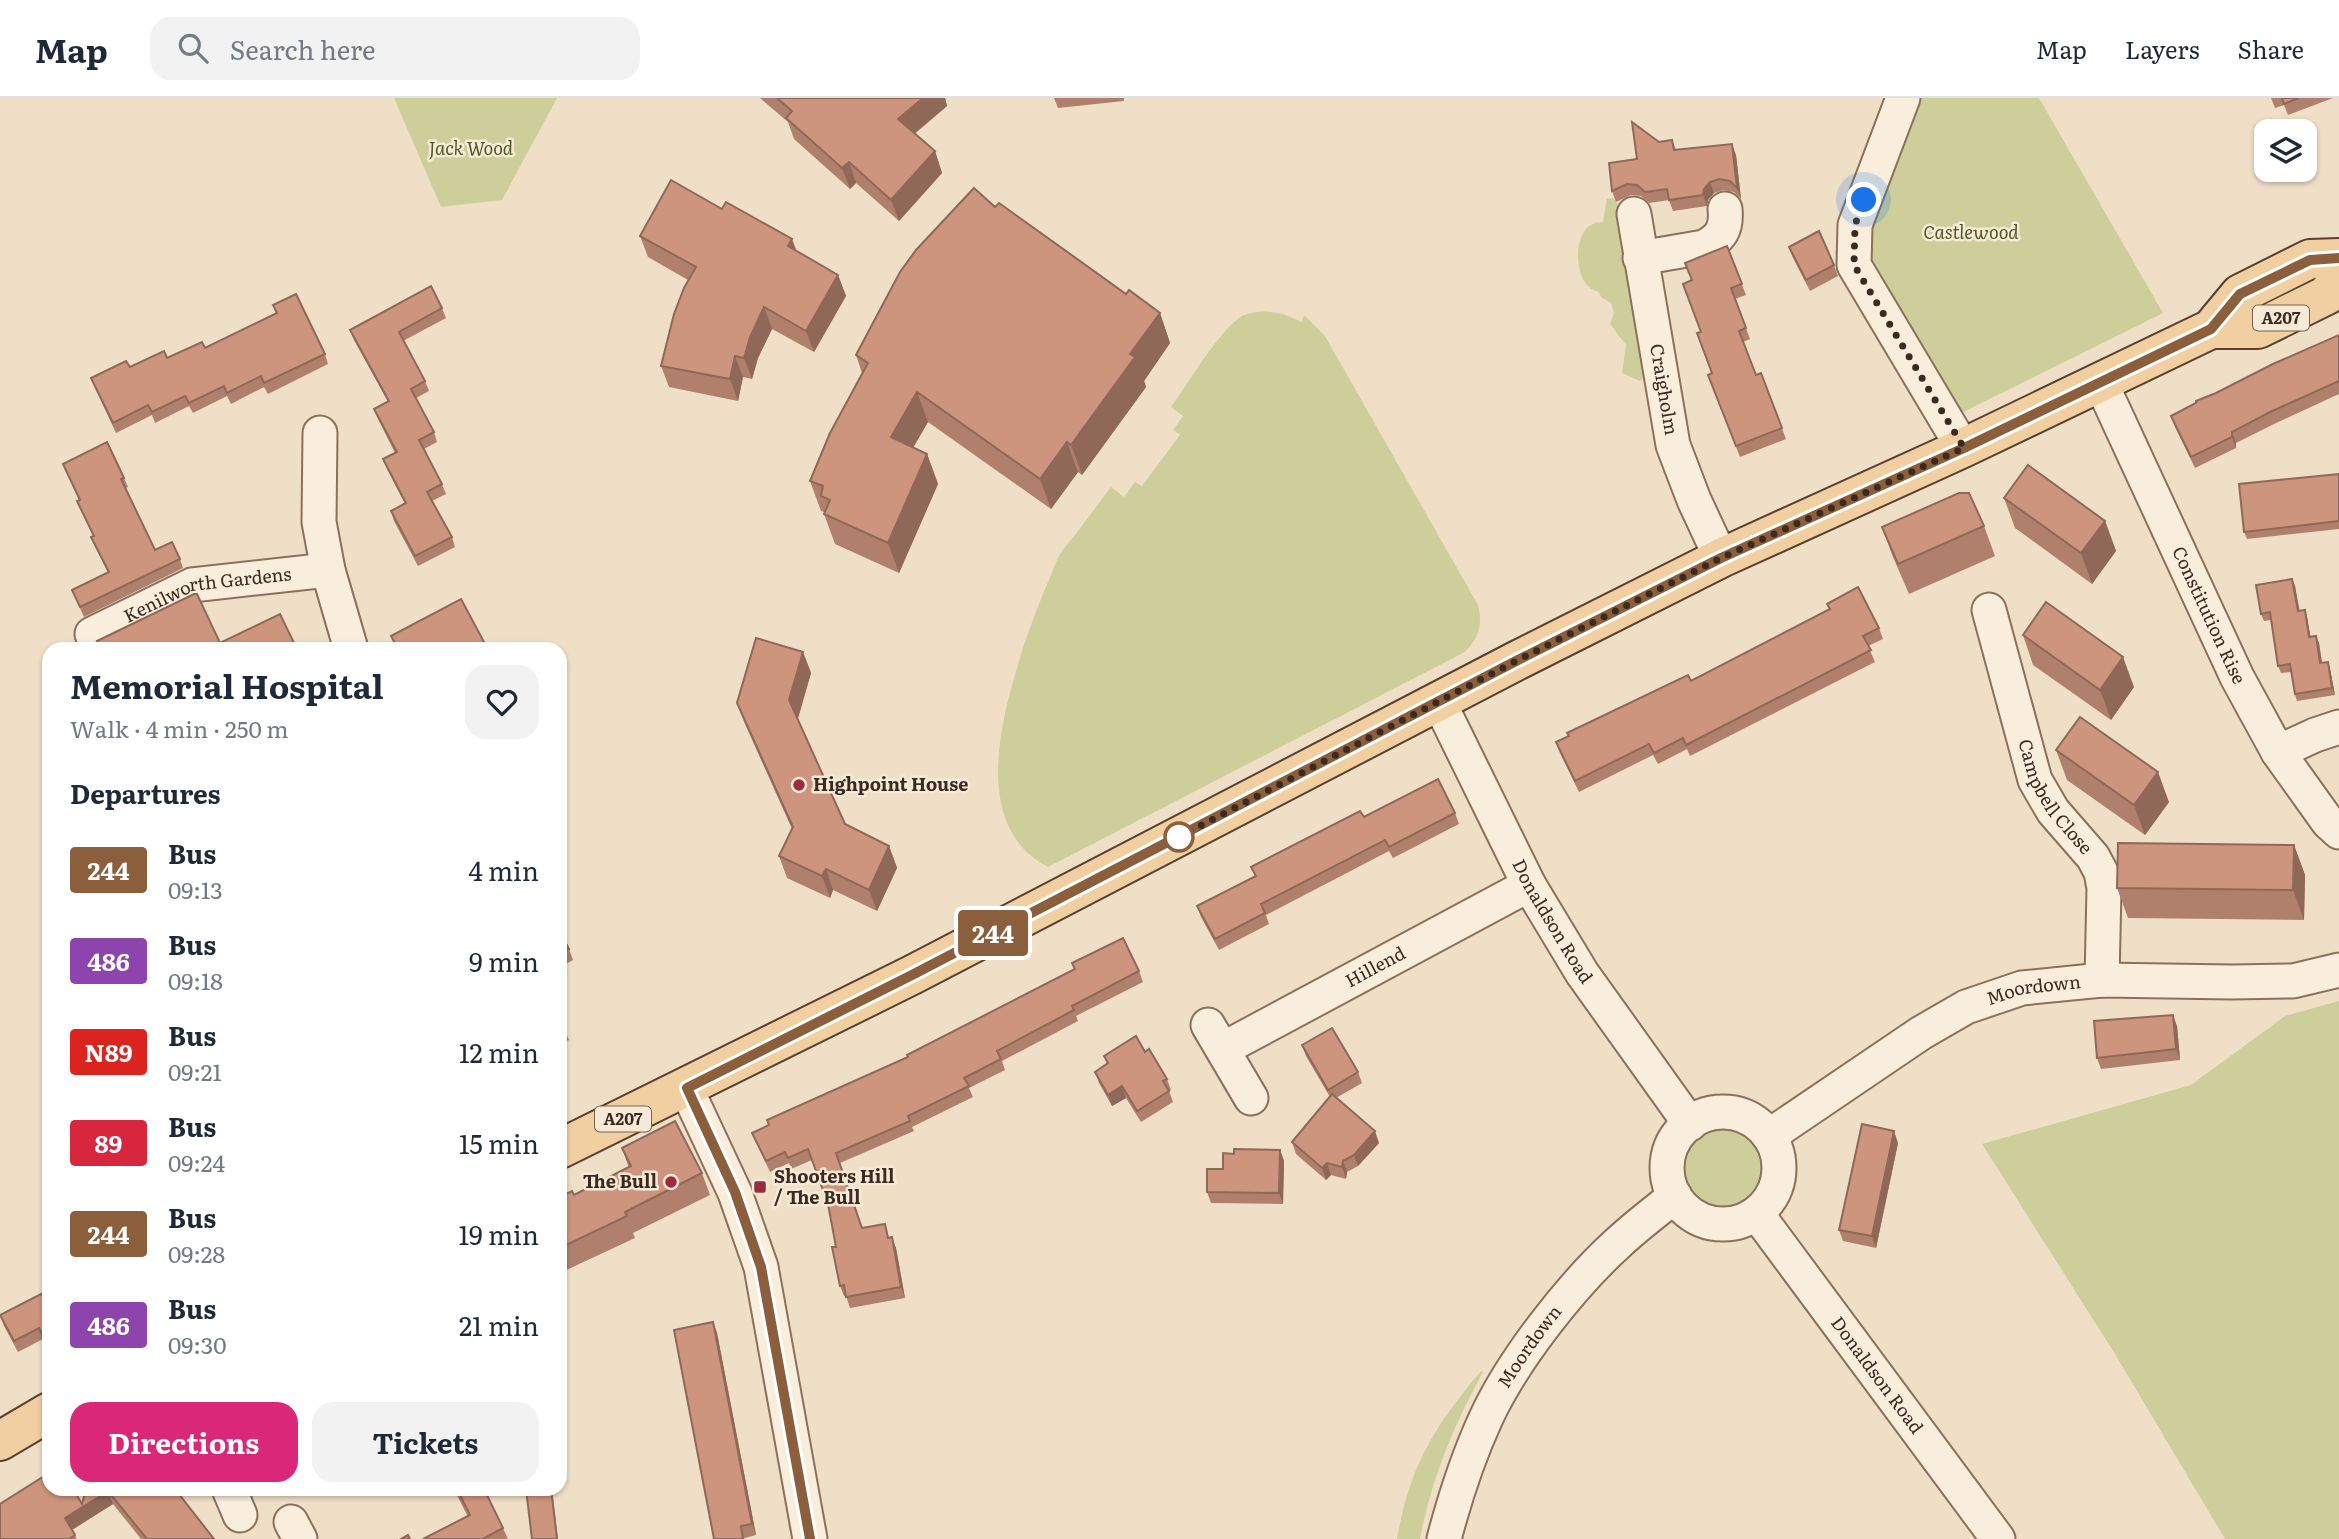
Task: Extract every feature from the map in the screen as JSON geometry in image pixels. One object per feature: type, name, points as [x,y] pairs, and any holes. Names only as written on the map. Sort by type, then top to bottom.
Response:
[{"type":"main road","name":"A207","points":[[567,1146],[912,975],[1721,558],[1964,448],[2211,329],[2240,294],[2310,260],[2339,258]]},
{"type":"main road","name":"A207","points":[[2211,329],[2258,329],[2327,295],[2339,278]]},
{"type":"main road","points":[[0,1441],[42,1416]]},
{"type":"street","points":[[1903,98],[1855,225],[1854,265],[1964,448]]},
{"type":"street","points":[[1640,258],[1704,247],[1713,243],[1725,228],[1725,209]]},
{"type":"street","name":"Craigholm","points":[[1634,214],[1673,445],[1694,500],[1721,558]]},
{"type":"street","name":"Constitution Rise","points":[[2101,383],[2236,677],[2278,752],[2328,822],[2339,832]]},
{"type":"street","points":[[320,433],[319,522],[328,570],[349,642]]},
{"type":"street","name":"Kenilworth Gardens","points":[[92,634],[192,585],[328,570]]},
{"type":"street","name":"Campbell Close","points":[[1989,610],[2035,780],[2053,811],[2093,857],[2101,872],[2104,888],[2102,980]]},
{"type":"street","name":"Donaldson Road","points":[[1439,702],[1530,885],[1582,973],[1690,1124]]},
{"type":"street","points":[[2278,752],[2339,727]]},
{"type":"street","name":"Hillend","points":[[1251,1098],[1215,1037],[1530,885]]},
{"type":"street","name":"Moordown","points":[[1769,1136],[1921,1033],[1966,1007],[2022,988],[2102,980],[2294,981],[2339,970]]},
{"type":"street","points":[[687,1088],[735,1192],[761,1267],[810,1539]]},
{"type":"street","points":[[1723,1112],[1741,1115],[1756,1123],[1769,1136],[1778,1155],[1779,1177],[1771,1197],[1757,1213],[1740,1222],[1721,1225],[1703,1221],[1687,1211],[1675,1196],[1669,1182],[1667,1166],[1678,1135],[1690,1124],[1706,1115],[1723,1112]]},
{"type":"street","name":"Moordown","points":[[1444,1539],[1458,1488],[1486,1416],[1523,1355],[1563,1302],[1616,1244],[1675,1196]]},
{"type":"street","name":"Donaldson Road","points":[[1757,1213],[1998,1539]]},
{"type":"green space","name":"Jack Wood","points":[[394,98],[557,98],[502,200],[441,207]]},
{"type":"green space","name":"Castlewood","points":[[1887,98],[2039,98],[2163,313],[1937,425],[1835,253],[1854,176]]},
{"type":"green space","points":[[1613,198],[1620,208],[1645,376],[1640,381],[1622,373],[1626,345],[1610,324],[1614,313],[1611,303],[1590,288],[1580,271],[1578,260],[1578,249],[1585,230],[1593,224],[1603,222],[1607,199]]},
{"type":"green space","points":[[1264,311],[1283,314],[1302,322],[1304,315],[1325,336],[1478,605],[1480,624],[1477,636],[1465,652],[1048,867],[1023,848],[1008,824],[1000,796],[998,765],[1008,702],[1037,610],[1060,554],[1111,487],[1124,497],[1135,482],[1142,486],[1180,435],[1173,430],[1183,416],[1171,407],[1214,345],[1242,316]]},
{"type":"green space","points":[[2339,1001],[2339,1539],[2225,1539],[2115,1354],[1982,1144],[2191,1085],[2285,1016]]},
{"type":"green space","points":[[1723,1124],[1740,1127],[1754,1137],[1764,1151],[1767,1168],[1764,1185],[1754,1199],[1740,1209],[1723,1212],[1706,1209],[1692,1199],[1682,1185],[1679,1168],[1682,1151],[1692,1137],[1706,1127]]},
{"type":"green space","points":[[1481,1371],[1483,1372],[1462,1412],[1437,1474],[1420,1539],[1397,1539],[1409,1489],[1426,1448],[1450,1410]]},
{"type":"building","points":[[777,98],[923,98],[898,119],[935,151],[891,200],[849,162],[842,168],[786,118],[792,111]]},
{"type":"building","points":[[2282,98],[2299,98],[2284,104]]},
{"type":"building","points":[[1632,122],[1659,142],[1672,140],[1674,150],[1732,144],[1737,188],[1730,181],[1719,179],[1710,182],[1703,195],[1669,200],[1667,189],[1645,192],[1637,185],[1627,184],[1612,191],[1609,163],[1637,159]]},
{"type":"building","points":[[671,180],[722,209],[726,202],[792,239],[788,246],[838,275],[806,331],[764,307],[744,358],[735,356],[730,379],[661,366],[674,314],[696,267],[640,236]]},
{"type":"building","points":[[974,188],[995,207],[999,203],[1126,294],[1129,290],[1160,313],[1130,354],[1135,357],[1071,445],[1067,442],[1040,479],[917,392],[891,437],[927,454],[888,543],[824,514],[830,500],[821,496],[823,486],[810,481],[830,433],[868,363],[856,355],[900,272],[916,250]]},
{"type":"building","points":[[1819,231],[1834,265],[1806,280],[1789,247]]},
{"type":"building","points":[[1727,246],[1742,284],[1731,288],[1746,328],[1739,331],[1756,375],[1761,373],[1782,428],[1736,446],[1708,375],[1712,373],[1697,333],[1701,332],[1683,284],[1692,280],[1685,263]]},
{"type":"building","points":[[431,286],[442,308],[399,332],[425,381],[411,389],[434,432],[419,440],[442,484],[427,492],[452,537],[415,556],[391,511],[406,503],[383,459],[397,452],[374,409],[389,401],[350,330]]},
{"type":"building","points":[[296,294],[325,354],[264,383],[261,376],[227,393],[224,386],[189,403],[185,396],[152,412],[148,405],[113,423],[91,378],[126,361],[130,367],[164,351],[167,358],[202,342],[205,348],[277,313],[273,305]]},
{"type":"building","points":[[2339,335],[2339,381],[2270,412],[2232,432],[2232,437],[2191,457],[2171,416],[2196,401]]},
{"type":"building","points":[[107,442],[124,478],[121,479],[155,550],[172,542],[180,559],[80,607],[72,590],[109,572],[91,537],[94,536],[63,464]]},
{"type":"building","points":[[2028,465],[2105,521],[2081,553],[2004,498]]},
{"type":"building","points":[[2339,474],[2339,521],[2244,532],[2239,484]]},
{"type":"building","points":[[1959,493],[1969,493],[1984,526],[1898,564],[1882,527]]},
{"type":"building","points":[[2292,579],[2298,611],[2305,610],[2309,637],[2316,636],[2320,663],[2328,662],[2332,688],[2295,694],[2290,664],[2278,666],[2270,612],[2261,614],[2256,585]]},
{"type":"building","points":[[1858,587],[1879,628],[1863,636],[1871,650],[1686,745],[1683,738],[1654,753],[1649,744],[1575,781],[1556,742],[1569,736],[1567,733],[1688,675],[1691,681],[1830,609],[1827,604]]},
{"type":"building","points":[[197,594],[220,642],[98,642]]},
{"type":"building","points":[[461,599],[484,642],[394,642],[391,636]]},
{"type":"building","points":[[2046,602],[2123,657],[2100,690],[2023,635]]},
{"type":"building","points":[[280,614],[294,642],[222,642]]},
{"type":"building","name":"Highpoint House","points":[[756,638],[803,652],[789,700],[845,824],[889,846],[869,890],[826,869],[822,876],[779,856],[793,827],[737,703]]},
{"type":"building","points":[[2080,717],[2158,772],[2134,805],[2056,750]]},
{"type":"building","points":[[1438,779],[1455,813],[1389,847],[1385,840],[1261,904],[1265,913],[1215,939],[1197,906],[1256,876],[1251,867],[1360,811],[1364,817]]},
{"type":"building","points":[[2118,843],[2294,845],[2293,890],[2117,888]]},
{"type":"building","points":[[1123,938],[1139,971],[1072,1006],[1074,1010],[997,1051],[1001,1059],[964,1078],[969,1086],[908,1116],[910,1121],[836,1153],[862,1228],[885,1224],[888,1238],[892,1237],[901,1287],[846,1297],[844,1285],[840,1286],[832,1247],[836,1247],[828,1204],[808,1149],[788,1158],[785,1152],[766,1161],[752,1133],[769,1125],[767,1120],[908,1057],[907,1055],[1075,969],[1072,963]]},
{"type":"building","points":[[2173,1015],[2176,1049],[2097,1058],[2094,1021]]},
{"type":"building","points":[[1332,1028],[1358,1072],[1328,1090],[1302,1045]]},
{"type":"building","points":[[1136,1036],[1145,1052],[1149,1049],[1167,1079],[1163,1081],[1169,1091],[1137,1111],[1122,1086],[1108,1095],[1095,1072],[1108,1063],[1104,1056]]},
{"type":"building","points":[[1332,1094],[1375,1131],[1354,1155],[1343,1161],[1342,1167],[1327,1163],[1322,1168],[1292,1142]]},
{"type":"building","points":[[675,1121],[702,1173],[625,1212],[627,1216],[567,1245],[567,1194],[572,1191],[574,1195],[631,1166],[622,1148]]},
{"type":"building","points":[[1862,1124],[1894,1131],[1872,1236],[1839,1230]]},
{"type":"building","points":[[1234,1149],[1280,1150],[1279,1193],[1207,1192],[1207,1169],[1223,1169],[1223,1153],[1234,1154]]},
{"type":"building","points":[[42,1294],[42,1334],[39,1328],[14,1341],[0,1315]]},
{"type":"building","points":[[713,1322],[752,1524],[741,1526],[743,1539],[714,1539],[674,1330]]},
{"type":"building","points":[[42,1477],[42,1496],[77,1496],[82,1504],[84,1496],[100,1496],[65,1518],[75,1535],[69,1539],[0,1539],[0,1504]]},
{"type":"building","points":[[112,1496],[180,1496],[214,1539],[147,1539]]},
{"type":"building","points":[[460,1496],[487,1496],[503,1528],[483,1539],[423,1539],[470,1515]]},
{"type":"building","points":[[527,1496],[552,1496],[557,1539],[532,1539]]},
{"type":"bus line","name":"244","points":[[810,1539],[761,1267],[735,1192],[687,1088],[1721,558],[1964,448],[2211,329],[2240,294],[2310,260],[2339,258]]},
{"type":"place","name":"Highpoint House","points":[[799,785]]},
{"type":"place","name":"The Bull","points":[[671,1182]]},
{"type":"place","name":"Shooters Hill / The Bull","points":[[760,1187]]},
{"type":"route","points":[[1179,837],[1518,660],[1721,558],[1964,448],[1854,265],[1855,225],[1864,200]]}]
